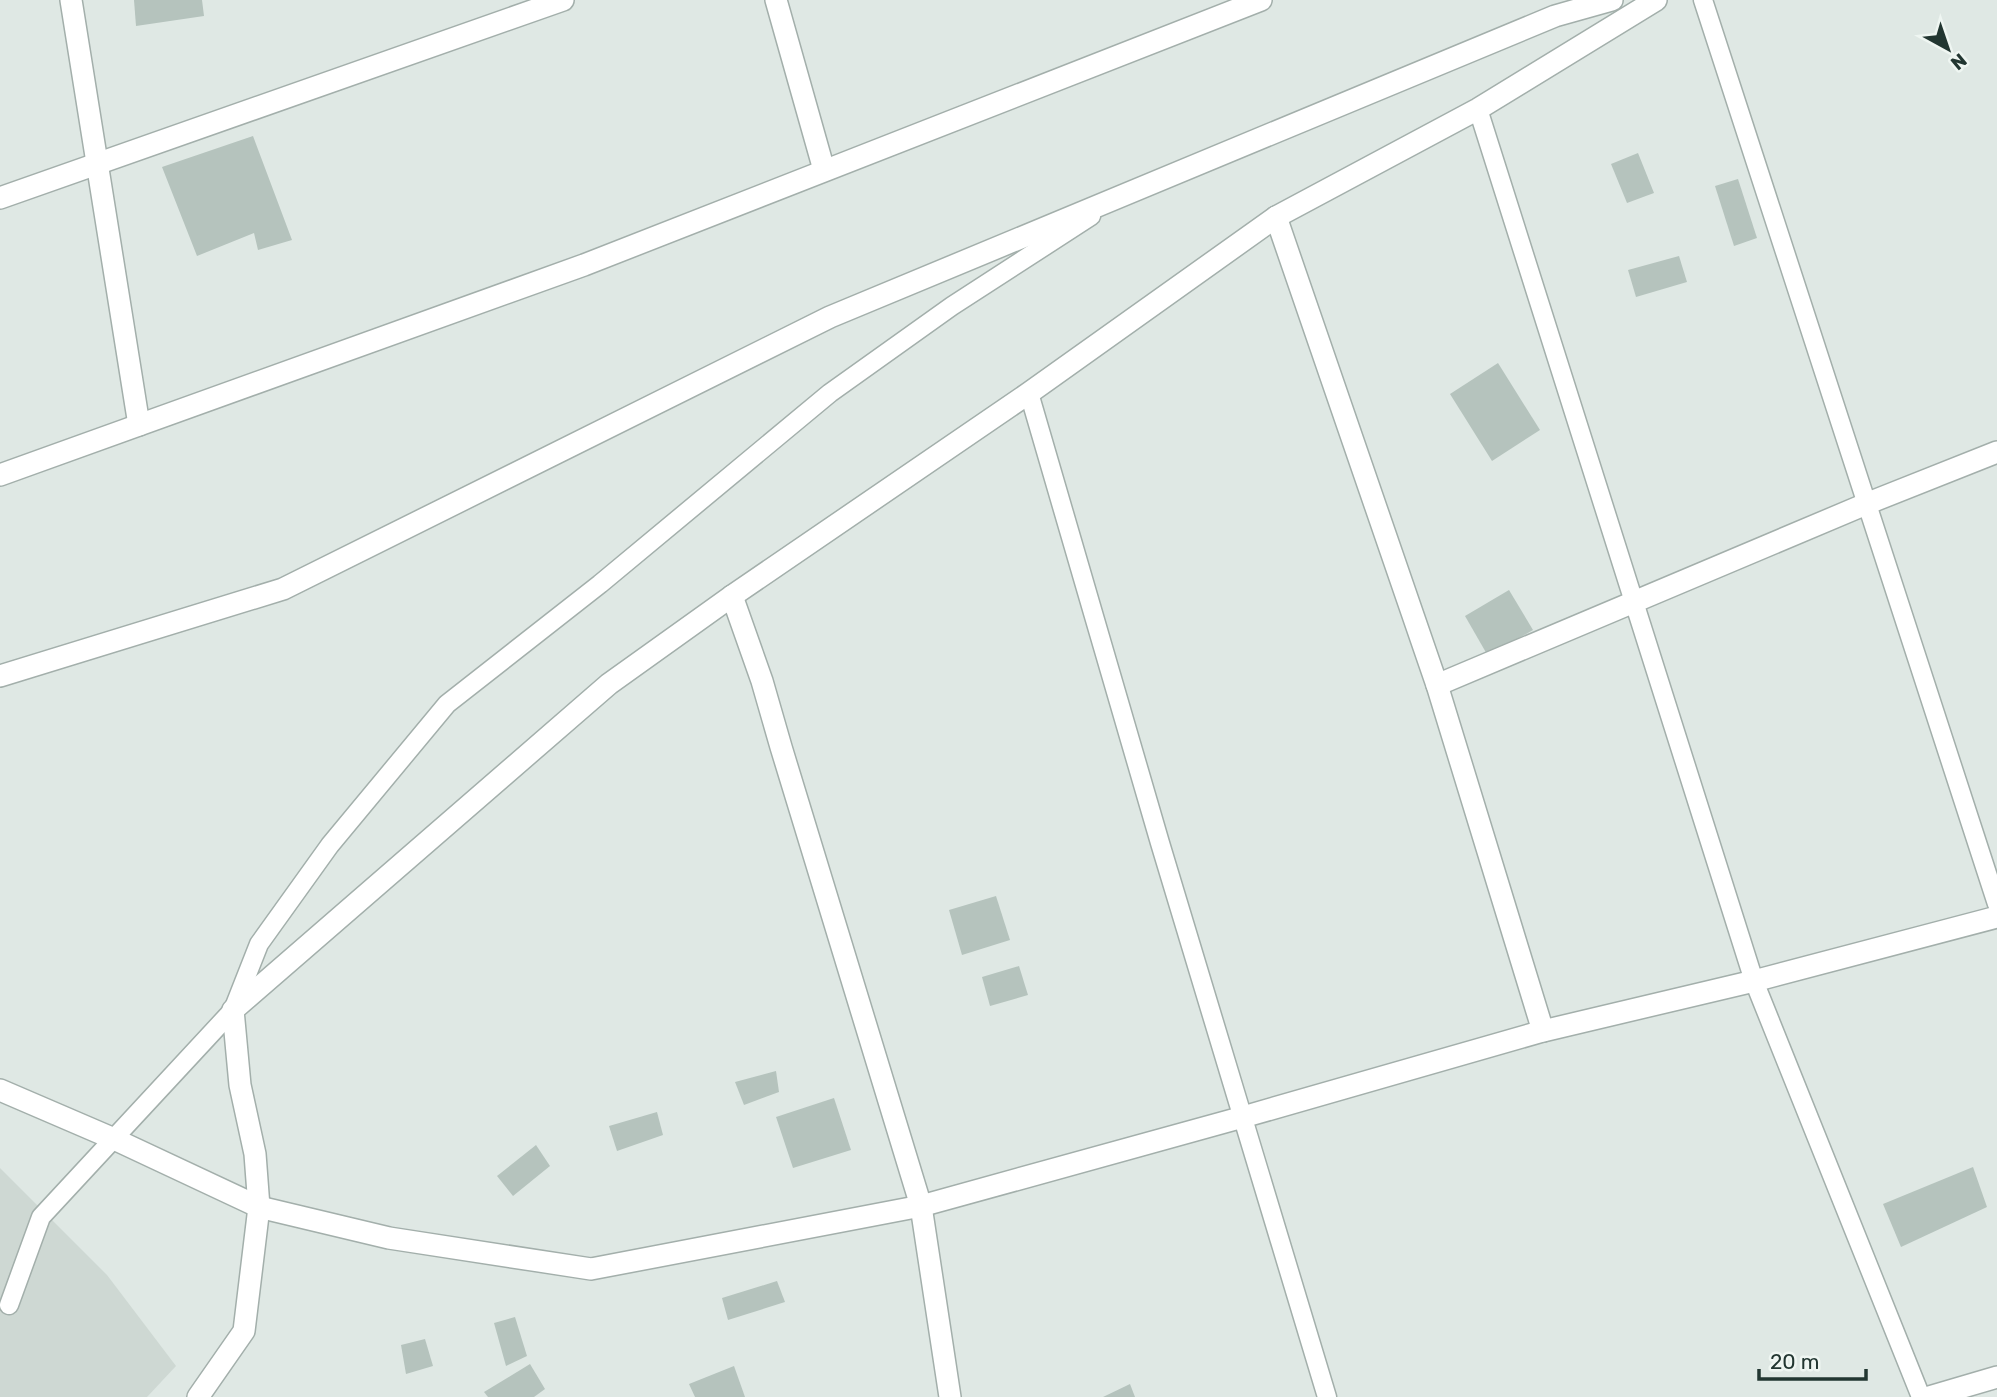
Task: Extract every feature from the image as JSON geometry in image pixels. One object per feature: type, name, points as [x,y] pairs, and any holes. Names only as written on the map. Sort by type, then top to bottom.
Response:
[{"type":"street","points":[[71,0],[139,425]]},
{"type":"street","points":[[0,198],[563,0]]},
{"type":"street","points":[[776,0],[824,170]]},
{"type":"street","points":[[0,475],[584,265],[1261,0]]},
{"type":"street","points":[[0,676],[283,589],[830,317],[1555,16],[1612,0]]},
{"type":"street","points":[[198,1397],[244,1331],[259,1206],[255,1154],[240,1085],[233,1010],[609,684],[732,596],[1029,393],[1276,217],[1478,109],[1656,0]]},
{"type":"street","points":[[1276,217],[1437,685],[1543,1031]]},
{"type":"street","points":[[1437,685],[1997,452]]},
{"type":"street","points":[[732,596],[762,681],[921,1206],[950,1397]]},
{"type":"street","points":[[0,1090],[259,1206],[389,1238],[590,1269],[921,1206],[1543,1031],[1754,981],[1997,916]]},
{"type":"street","points":[[1929,1397],[1997,1377]]},
{"type":"lane","points":[[1703,0],[1997,904]]},
{"type":"lane","points":[[1478,109],[1754,981],[1921,1397]]},
{"type":"lane","points":[[9,1306],[41,1217],[233,1010],[259,944],[330,845],[447,704],[600,583],[830,393],[953,306],[1121,196]]},
{"type":"lane","points":[[1029,393],[1327,1397]]},
{"type":"shaded area","points":[[0,1168],[107,1275],[176,1366],[147,1397],[0,1397]]},
{"type":"building","points":[[134,0],[202,0],[204,16],[136,26]]},
{"type":"building","points":[[253,136],[292,240],[258,250],[254,233],[197,256],[162,167]]},
{"type":"building","points":[[1638,153],[1654,193],[1627,203],[1611,164]]},
{"type":"building","points":[[1738,179],[1757,238],[1734,246],[1715,186]]},
{"type":"building","points":[[1679,256],[1687,282],[1636,297],[1628,270]]},
{"type":"building","points":[[1498,363],[1540,430],[1492,461],[1450,394]]},
{"type":"building","points":[[1509,590],[1533,630],[1488,656],[1465,616]]},
{"type":"building","points":[[996,896],[1010,940],[962,955],[949,910]]},
{"type":"building","points":[[1019,966],[1028,995],[990,1006],[982,977]]},
{"type":"building","points":[[776,1071],[779,1092],[744,1105],[735,1082]]},
{"type":"building","points":[[834,1098],[851,1150],[793,1168],[776,1117]]},
{"type":"building","points":[[657,1112],[663,1135],[617,1151],[609,1126]]},
{"type":"building","points":[[536,1145],[550,1166],[513,1196],[497,1176]]},
{"type":"building","points":[[1973,1167],[1987,1207],[1901,1247],[1883,1204]]},
{"type":"building","points":[[777,1281],[785,1302],[728,1320],[722,1298]]},
{"type":"building","points":[[515,1317],[527,1356],[506,1366],[494,1323]]},
{"type":"building","points":[[425,1339],[433,1366],[406,1374],[401,1345]]},
{"type":"building","points":[[530,1364],[545,1389],[534,1397],[488,1397],[484,1392]]},
{"type":"building","points":[[734,1366],[745,1397],[695,1397],[689,1384]]},
{"type":"building","points":[[1130,1384],[1135,1397],[1103,1397]]}]
